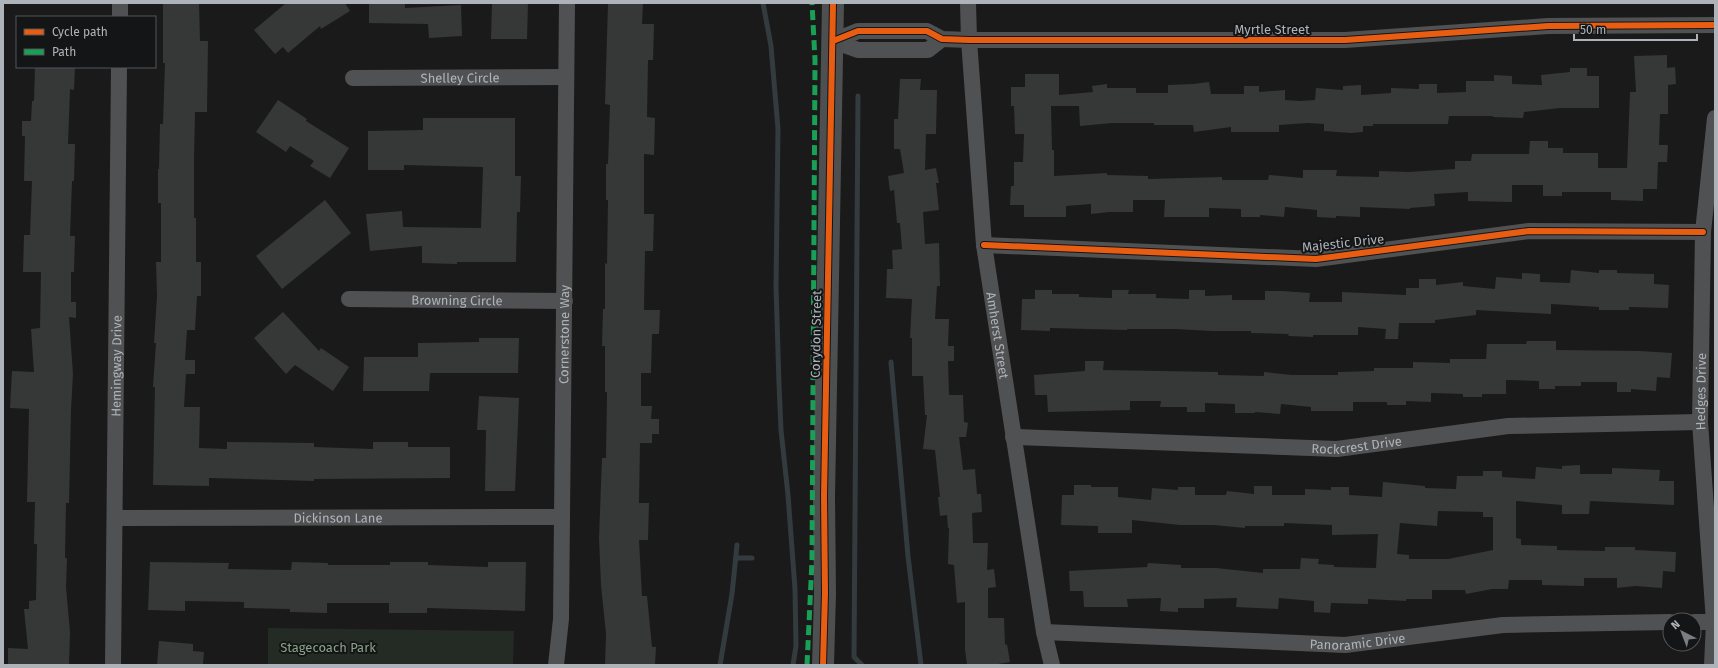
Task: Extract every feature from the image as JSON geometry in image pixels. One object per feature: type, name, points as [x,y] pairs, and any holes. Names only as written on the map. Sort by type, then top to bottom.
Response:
[{"type":"main road","name":"Corydon Street","points":[[823,665],[826,593],[824,488],[833,3]]},
{"type":"street","points":[[120,3],[120,16]]},
{"type":"street","name":"Cornerstone Way","points":[[556,665],[561,619],[567,3]]},
{"type":"street","name":"Amherst Street","points":[[968,3],[969,40],[984,245],[1044,632],[1052,665]]},
{"type":"street","name":"Myrtle Street","points":[[832,41],[858,50],[928,50],[942,39],[1345,40],[1548,26],[1715,24]]},
{"type":"street","name":"Hemingway Drive","points":[[114,665],[114,518],[119,68]]},
{"type":"street","name":"Shelley Circle","points":[[353,78],[566,77]]},
{"type":"street","name":"Hedges Drive","points":[[1712,665],[1714,622],[1700,422],[1703,232],[1715,118]]},
{"type":"street","name":"Majestic Drive","points":[[984,245],[1316,259],[1529,231],[1703,232]]},
{"type":"street","name":"Browning Circle","points":[[349,299],[564,301]]},
{"type":"street","name":"Rockcrest Drive","points":[[1013,437],[1337,449],[1508,426],[1700,422]]},
{"type":"street","name":"Dickinson Lane","points":[[114,518],[562,517]]},
{"type":"street","name":"Panoramic Drive","points":[[1044,632],[1346,645],[1503,625],[1662,622]]},
{"type":"street","points":[[1702,622],[1714,622]]},
{"type":"green space","name":"Stagecoach Park","points":[[268,628],[514,631],[513,665],[268,665]]},
{"type":"building","points":[[163,3],[199,3],[200,41],[208,41],[207,112],[195,112],[194,218],[196,218],[196,262],[201,262],[201,296],[197,296],[195,330],[187,330],[185,360],[195,360],[195,374],[186,374],[184,407],[200,407],[199,448],[227,449],[227,442],[314,443],[314,447],[373,449],[373,442],[408,442],[408,447],[450,447],[450,478],[314,479],[314,481],[209,478],[209,486],[153,485],[155,387],[153,387],[157,296],[156,262],[161,262],[161,203],[158,203],[158,169],[160,124],[163,124],[165,63],[163,63]]},
{"type":"building","points":[[286,3],[345,3],[350,11],[321,29],[320,26],[288,53],[283,47],[275,54],[254,30]]},
{"type":"building","points":[[369,3],[405,3],[405,8],[461,5],[462,36],[429,38],[428,24],[369,23]]},
{"type":"building","points":[[492,3],[528,3],[527,39],[491,39]]},
{"type":"building","points":[[608,3],[643,3],[642,24],[654,24],[653,60],[648,60],[647,117],[655,118],[654,155],[644,154],[644,214],[654,214],[653,251],[645,251],[644,310],[660,310],[659,334],[652,334],[651,373],[641,373],[641,406],[652,406],[651,419],[659,419],[659,434],[652,434],[652,443],[640,443],[639,503],[649,503],[648,540],[639,540],[642,596],[647,596],[652,647],[656,647],[655,665],[605,665],[606,634],[601,585],[599,538],[602,458],[606,458],[607,392],[605,392],[605,346],[602,346],[603,309],[605,309],[605,263],[607,264],[608,200],[606,200],[606,164],[608,164],[610,105],[605,104]]},
{"type":"building","points":[[1667,55],[1667,68],[1675,67],[1676,84],[1668,85],[1668,114],[1660,114],[1659,145],[1668,145],[1667,162],[1658,162],[1657,189],[1643,189],[1643,201],[1611,200],[1611,192],[1562,192],[1562,196],[1543,196],[1543,185],[1512,185],[1512,202],[1468,201],[1468,192],[1434,194],[1435,206],[1410,209],[1360,207],[1360,217],[1336,216],[1336,218],[1317,217],[1317,210],[1285,207],[1284,217],[1260,215],[1260,217],[1241,217],[1241,209],[1209,208],[1209,217],[1164,217],[1165,200],[1133,200],[1133,212],[1091,214],[1091,204],[1066,206],[1066,217],[1024,217],[1024,205],[1010,205],[1011,186],[1014,186],[1014,162],[1023,162],[1024,134],[1015,134],[1014,106],[1011,106],[1011,87],[1025,87],[1025,74],[1059,74],[1059,95],[1093,92],[1092,86],[1107,84],[1107,88],[1136,88],[1136,93],[1168,93],[1168,85],[1209,82],[1211,94],[1244,94],[1244,86],[1259,86],[1259,92],[1285,90],[1285,100],[1300,101],[1315,100],[1316,88],[1343,90],[1343,86],[1361,85],[1361,95],[1391,93],[1391,88],[1419,89],[1419,84],[1437,84],[1437,93],[1466,92],[1466,81],[1494,81],[1494,75],[1512,76],[1512,84],[1542,85],[1541,75],[1570,72],[1570,68],[1587,68],[1587,76],[1599,76],[1599,108],[1560,108],[1524,112],[1523,118],[1449,116],[1448,124],[1373,124],[1373,126],[1363,126],[1363,132],[1351,133],[1324,131],[1324,124],[1308,123],[1279,125],[1279,132],[1231,132],[1231,127],[1194,132],[1193,125],[1154,125],[1154,123],[1112,123],[1080,126],[1079,106],[1051,106],[1054,176],[1107,173],[1107,175],[1148,176],[1148,179],[1222,177],[1222,180],[1268,180],[1269,175],[1303,178],[1303,170],[1337,170],[1336,176],[1379,177],[1379,171],[1409,172],[1455,169],[1455,161],[1471,161],[1472,154],[1529,154],[1530,141],[1548,141],[1548,148],[1563,148],[1563,153],[1598,153],[1598,168],[1627,168],[1630,92],[1636,92],[1634,56]]},
{"type":"building","points":[[35,68],[75,68],[74,90],[70,89],[68,144],[75,144],[70,236],[75,236],[74,272],[71,272],[71,302],[76,302],[76,318],[69,317],[73,374],[69,503],[66,503],[65,558],[67,558],[66,587],[70,632],[69,665],[8,665],[8,648],[28,649],[24,609],[29,609],[29,601],[36,600],[37,544],[34,544],[35,502],[27,502],[29,409],[10,408],[12,371],[34,372],[31,329],[40,328],[41,272],[23,272],[24,235],[30,235],[32,181],[24,181],[25,136],[22,136],[22,121],[31,121],[32,101],[34,101]]},
{"type":"building","points":[[900,79],[921,79],[920,90],[937,90],[936,134],[926,134],[925,170],[936,168],[939,183],[936,183],[939,210],[923,212],[925,244],[939,243],[940,286],[937,286],[935,319],[949,319],[948,346],[954,346],[954,361],[948,361],[949,395],[963,395],[964,422],[968,423],[966,437],[959,437],[963,470],[975,469],[977,494],[981,494],[982,512],[972,513],[973,543],[988,543],[987,570],[994,569],[996,587],[988,588],[988,618],[1004,618],[1005,645],[1007,644],[1010,662],[998,665],[967,665],[965,650],[965,602],[957,603],[954,565],[948,564],[949,528],[947,515],[940,516],[938,497],[940,497],[935,450],[923,449],[927,415],[925,415],[923,376],[912,376],[912,338],[910,338],[912,299],[886,298],[887,269],[893,269],[892,250],[902,249],[900,223],[897,223],[894,190],[890,191],[888,176],[904,173],[900,149],[894,149],[894,119],[898,119]]},
{"type":"building","points":[[278,100],[307,119],[306,121],[349,148],[330,178],[310,166],[314,161],[290,146],[286,152],[256,132]]},
{"type":"building","points":[[423,118],[515,118],[515,176],[521,176],[520,212],[517,212],[516,262],[457,262],[457,264],[422,263],[422,246],[370,251],[366,214],[402,211],[403,227],[481,228],[483,167],[404,165],[404,170],[368,170],[368,131],[423,130]]},
{"type":"building","points":[[325,200],[351,233],[282,289],[256,256]]},
{"type":"building","points":[[1571,270],[1599,273],[1599,270],[1617,270],[1617,273],[1654,274],[1654,284],[1669,285],[1668,308],[1629,307],[1629,310],[1599,310],[1599,307],[1551,304],[1551,314],[1476,310],[1476,315],[1435,320],[1435,323],[1399,323],[1398,339],[1385,339],[1386,329],[1358,327],[1358,335],[1313,335],[1313,337],[1288,336],[1289,334],[1251,333],[1251,331],[1175,329],[1127,330],[1050,328],[1050,331],[1021,330],[1022,299],[1035,299],[1035,290],[1052,290],[1052,294],[1079,294],[1079,297],[1112,298],[1112,290],[1129,290],[1128,294],[1156,294],[1156,298],[1189,299],[1189,290],[1205,290],[1205,296],[1232,295],[1232,300],[1265,300],[1265,291],[1282,291],[1310,293],[1309,302],[1342,302],[1342,292],[1406,295],[1406,288],[1419,288],[1419,279],[1436,279],[1436,285],[1463,282],[1463,286],[1495,289],[1496,277],[1522,279],[1522,273],[1540,274],[1540,282],[1570,283]]},
{"type":"building","points":[[283,312],[319,351],[321,348],[349,367],[333,391],[295,365],[286,374],[254,338]]},
{"type":"building","points":[[479,338],[519,338],[518,373],[430,373],[429,391],[363,391],[364,357],[418,357],[418,343],[479,342]]},
{"type":"building","points":[[1527,341],[1556,341],[1556,350],[1672,353],[1670,378],[1657,377],[1656,391],[1631,389],[1631,392],[1617,392],[1617,382],[1581,382],[1581,386],[1555,386],[1555,389],[1539,389],[1539,381],[1506,380],[1506,394],[1482,394],[1482,397],[1463,397],[1463,394],[1431,393],[1431,402],[1406,401],[1406,405],[1387,405],[1387,402],[1353,402],[1353,411],[1311,411],[1311,407],[1281,404],[1280,414],[1255,412],[1235,413],[1235,404],[1205,403],[1205,412],[1187,412],[1187,407],[1160,407],[1161,401],[1130,401],[1130,410],[1048,412],[1047,395],[1035,395],[1034,375],[1085,371],[1085,361],[1104,361],[1103,370],[1218,372],[1218,375],[1264,376],[1264,372],[1292,375],[1338,375],[1338,372],[1374,371],[1374,368],[1413,368],[1413,362],[1450,363],[1450,359],[1486,359],[1487,344],[1526,344]]},
{"type":"building","points":[[479,396],[519,398],[515,491],[485,491],[486,430],[477,430]]},
{"type":"building","points":[[1580,465],[1580,474],[1612,474],[1612,468],[1660,470],[1659,481],[1674,481],[1674,505],[1590,501],[1589,514],[1562,514],[1562,505],[1516,501],[1516,538],[1521,539],[1521,545],[1557,546],[1557,550],[1605,551],[1605,547],[1635,547],[1635,550],[1676,552],[1675,572],[1663,571],[1662,588],[1635,586],[1617,588],[1617,578],[1584,578],[1584,586],[1542,585],[1542,580],[1509,580],[1508,589],[1492,589],[1466,594],[1465,590],[1432,590],[1432,599],[1406,599],[1406,601],[1368,599],[1368,604],[1331,603],[1330,613],[1314,612],[1314,601],[1279,598],[1278,609],[1236,607],[1237,598],[1204,599],[1204,608],[1178,608],[1178,612],[1160,611],[1161,598],[1127,599],[1128,607],[1084,607],[1083,591],[1070,591],[1069,571],[1147,567],[1148,563],[1181,565],[1181,568],[1216,568],[1263,573],[1263,569],[1300,569],[1301,558],[1319,559],[1318,564],[1334,565],[1334,567],[1376,568],[1378,534],[1332,535],[1332,525],[1284,523],[1284,526],[1245,526],[1245,528],[1214,525],[1180,525],[1132,520],[1132,533],[1098,533],[1098,526],[1061,525],[1062,495],[1074,495],[1074,485],[1091,485],[1091,487],[1118,487],[1118,497],[1151,500],[1152,488],[1178,490],[1178,487],[1195,487],[1195,495],[1226,495],[1227,491],[1254,494],[1254,486],[1272,486],[1272,495],[1305,495],[1305,489],[1331,490],[1331,487],[1349,487],[1349,495],[1382,497],[1383,482],[1425,486],[1425,488],[1456,489],[1457,476],[1483,476],[1483,471],[1502,471],[1502,477],[1535,479],[1536,467],[1562,469],[1562,466]],"holes":[[[1438,511],[1483,512],[1483,517],[1493,517],[1493,550],[1448,559],[1409,559],[1409,555],[1397,554],[1400,523],[1437,526]]]},
{"type":"building","points":[[150,562],[229,563],[228,569],[291,570],[292,562],[328,563],[328,565],[390,565],[390,562],[428,562],[428,565],[488,567],[488,562],[526,562],[525,611],[427,608],[427,613],[389,613],[389,603],[327,603],[327,613],[290,612],[290,609],[244,608],[244,602],[185,601],[185,611],[148,610]]},
{"type":"building","points":[[159,641],[193,644],[193,651],[204,652],[203,664],[157,665]]},
{"type":"waterway","points":[[763,3],[771,46],[778,129],[776,287],[781,430],[788,495],[795,589],[796,646],[793,665]]},
{"type":"waterway","points":[[858,96],[854,657],[862,665]]},
{"type":"waterway","points":[[891,362],[908,556],[921,665]]},
{"type":"waterway","points":[[720,665],[732,594],[737,545]]},
{"type":"waterway","points":[[736,558],[752,558]]},
{"type":"marked path","points":[[807,665],[812,561],[815,60],[812,3]]},
{"type":"cycle path","points":[[823,665],[825,593],[824,496],[833,3]]},
{"type":"cycle path","points":[[833,41],[858,31],[927,31],[942,39],[969,40],[1345,40],[1548,26],[1715,25]]},
{"type":"cycle path","points":[[984,245],[1316,259],[1529,231],[1703,232]]}]
